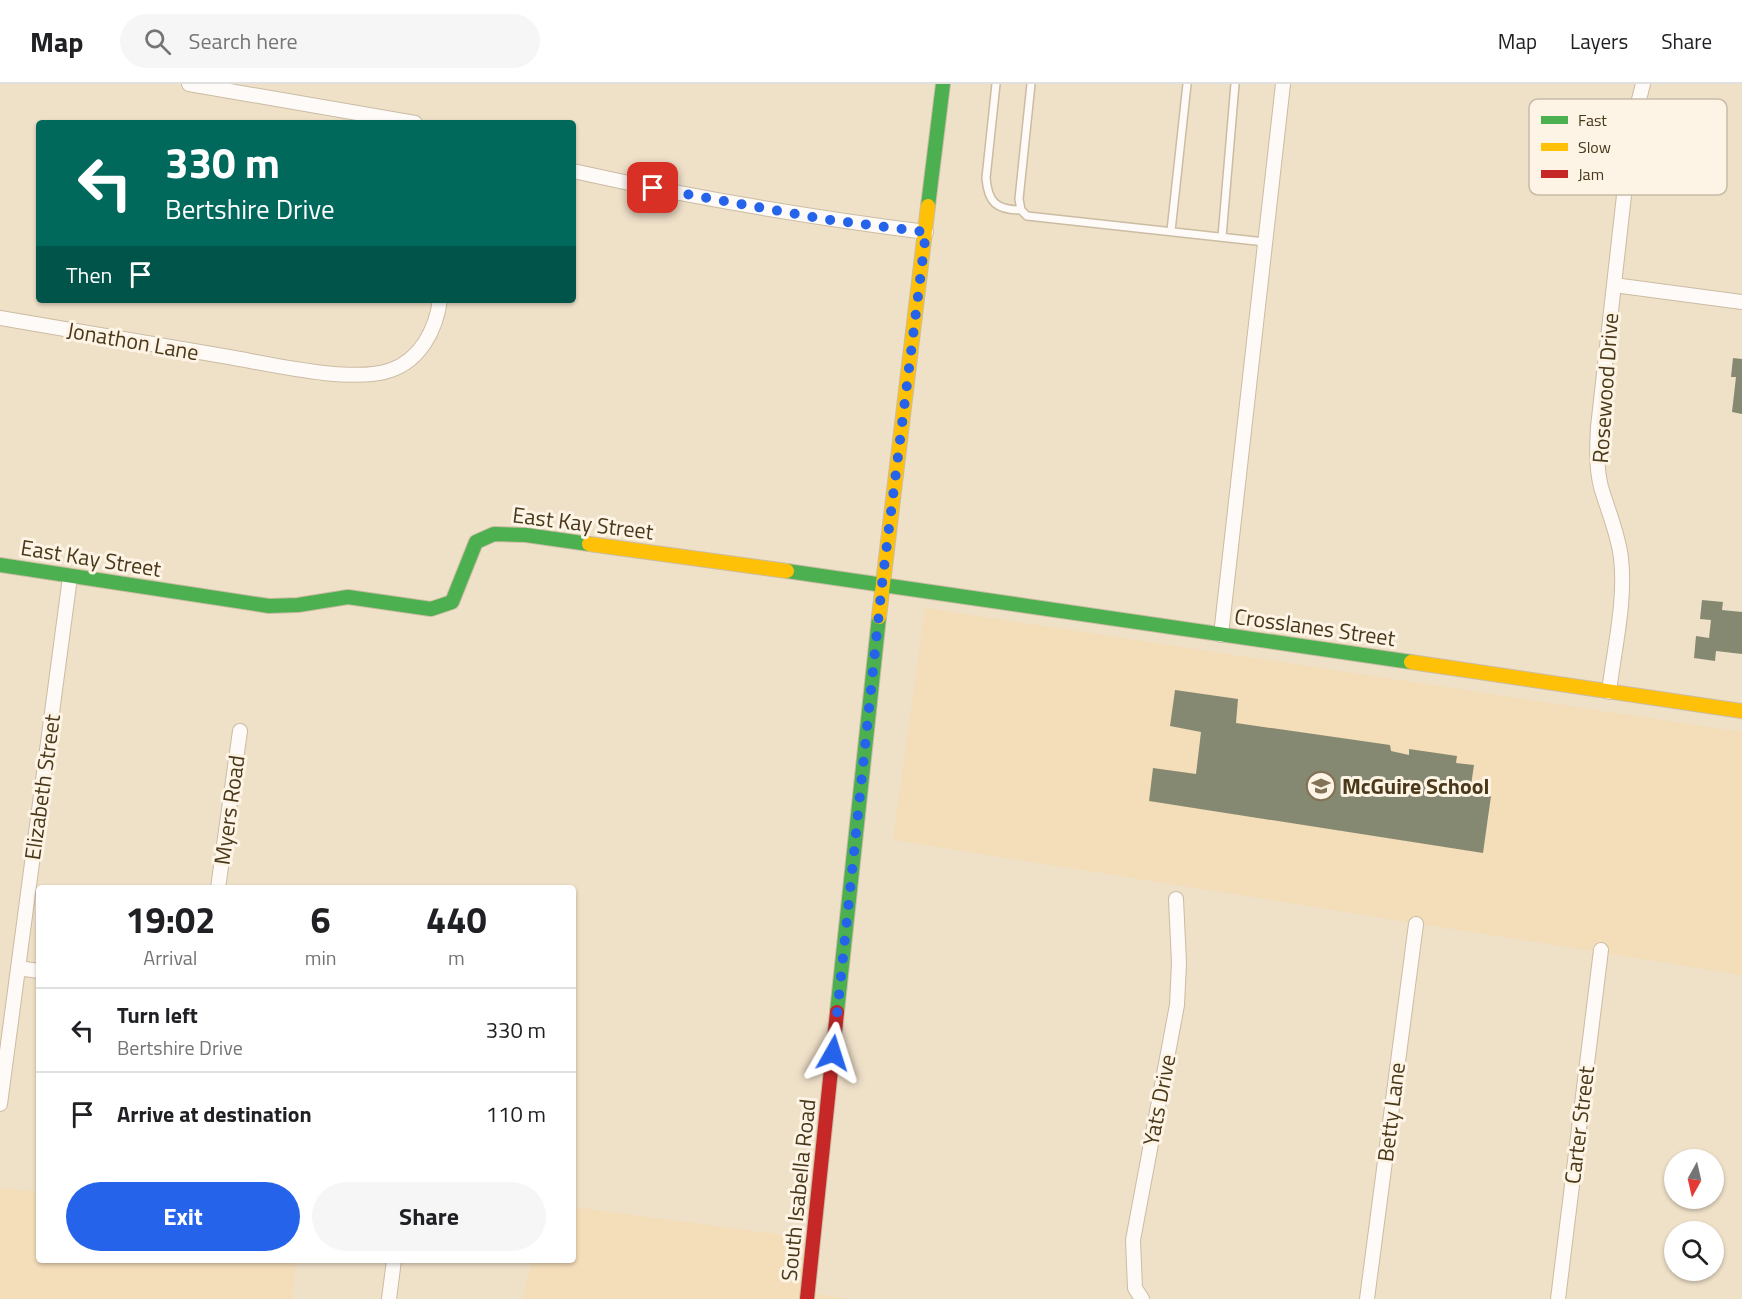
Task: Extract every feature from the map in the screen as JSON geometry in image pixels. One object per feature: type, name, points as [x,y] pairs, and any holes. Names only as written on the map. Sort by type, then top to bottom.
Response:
[{"type":"street","points":[[189,84],[398,120]]},
{"type":"street","name":"South Isabella Road","points":[[807,1299],[882,584],[943,84]]},
{"type":"street","points":[[1221,635],[1283,84]]},
{"type":"street","name":"Rosewood Drive","points":[[1639,99],[1644,84]]},
{"type":"street","points":[[576,172],[823,219],[926,232]]},
{"type":"street","name":"Rosewood Drive","points":[[1609,692],[1620,600],[1621,559],[1616,533],[1601,485],[1597,459],[1598,427],[1624,195]]},
{"type":"street","points":[[1614,285],[1742,302]]},
{"type":"street","name":"Jonathon Lane","points":[[0,318],[311,370],[370,376],[410,361],[428,340],[439,303]]},
{"type":"street","name":"East Kay Street","points":[[0,566],[269,606],[298,605],[348,597],[430,609],[452,602],[462,582],[468,558],[476,542],[494,534],[526,535],[882,584]]},
{"type":"street","name":"Elizabeth Street","points":[[0,1104],[70,577]]},
{"type":"street","name":"Crosslanes Street","points":[[882,584],[1742,711]]},
{"type":"street","name":"Myers Road","points":[[218,885],[240,731]]},
{"type":"street","name":"Yats Drive","points":[[1142,1299],[1134,1288],[1133,1240],[1177,1005],[1179,963],[1176,899]]},
{"type":"street","name":"Betty Lane","points":[[1367,1299],[1416,924]]},
{"type":"street","name":"Carter Street","points":[[1558,1299],[1601,950]]},
{"type":"street","points":[[18,968],[36,971]]},
{"type":"street","points":[[389,1299],[394,1263]]},
{"type":"lane","points":[[996,84],[986,178],[987,190],[990,200],[999,206],[1010,210],[1021,210]]},
{"type":"lane","points":[[1031,84],[1019,199],[1021,210],[1027,216],[1265,242]]},
{"type":"lane","points":[[1171,231],[1187,84]]},
{"type":"lane","points":[[1222,237],[1235,84]]},
{"type":"shaded area","name":"McGuire School","points":[[925,608],[1742,732],[1742,975],[893,840]]},
{"type":"shaded area","points":[[0,1188],[36,1192],[36,1263],[296,1263],[292,1299],[0,1299]]},
{"type":"shaded area","points":[[576,1207],[814,1239],[808,1293],[849,1299],[523,1299],[530,1263],[576,1263]]},
{"type":"building","points":[[1733,358],[1742,359],[1742,414],[1732,412],[1736,377],[1731,377]]},
{"type":"building","points":[[1702,600],[1723,602],[1722,610],[1742,612],[1742,654],[1716,651],[1715,661],[1694,658],[1696,636],[1709,638],[1711,620],[1700,619]]},
{"type":"building","points":[[1175,690],[1238,699],[1236,723],[1390,745],[1391,751],[1409,755],[1409,749],[1457,756],[1456,763],[1474,765],[1470,792],[1491,796],[1483,853],[1149,801],[1153,768],[1196,774],[1201,732],[1170,726]]},
{"type":"traffic: fast","points":[[928,206],[943,84]]},
{"type":"traffic: fast","points":[[0,565],[269,606],[298,605],[348,597],[431,609],[452,602],[476,542],[494,534],[526,535],[589,544]]},
{"type":"traffic: fast","points":[[787,571],[1411,662]]},
{"type":"traffic: fast","points":[[837,1012],[879,617]]},
{"type":"traffic: slow","points":[[879,617],[928,206]]},
{"type":"traffic: slow","points":[[589,544],[787,571]]},
{"type":"traffic: slow","points":[[1411,662],[1742,711]]},
{"type":"traffic: jam","points":[[807,1299],[837,1012]]},
{"type":"place","name":"McGuire School","points":[[1321,786]]},
{"type":"route","points":[[653,188],[823,219],[926,232],[882,584],[833,1053]]}]
